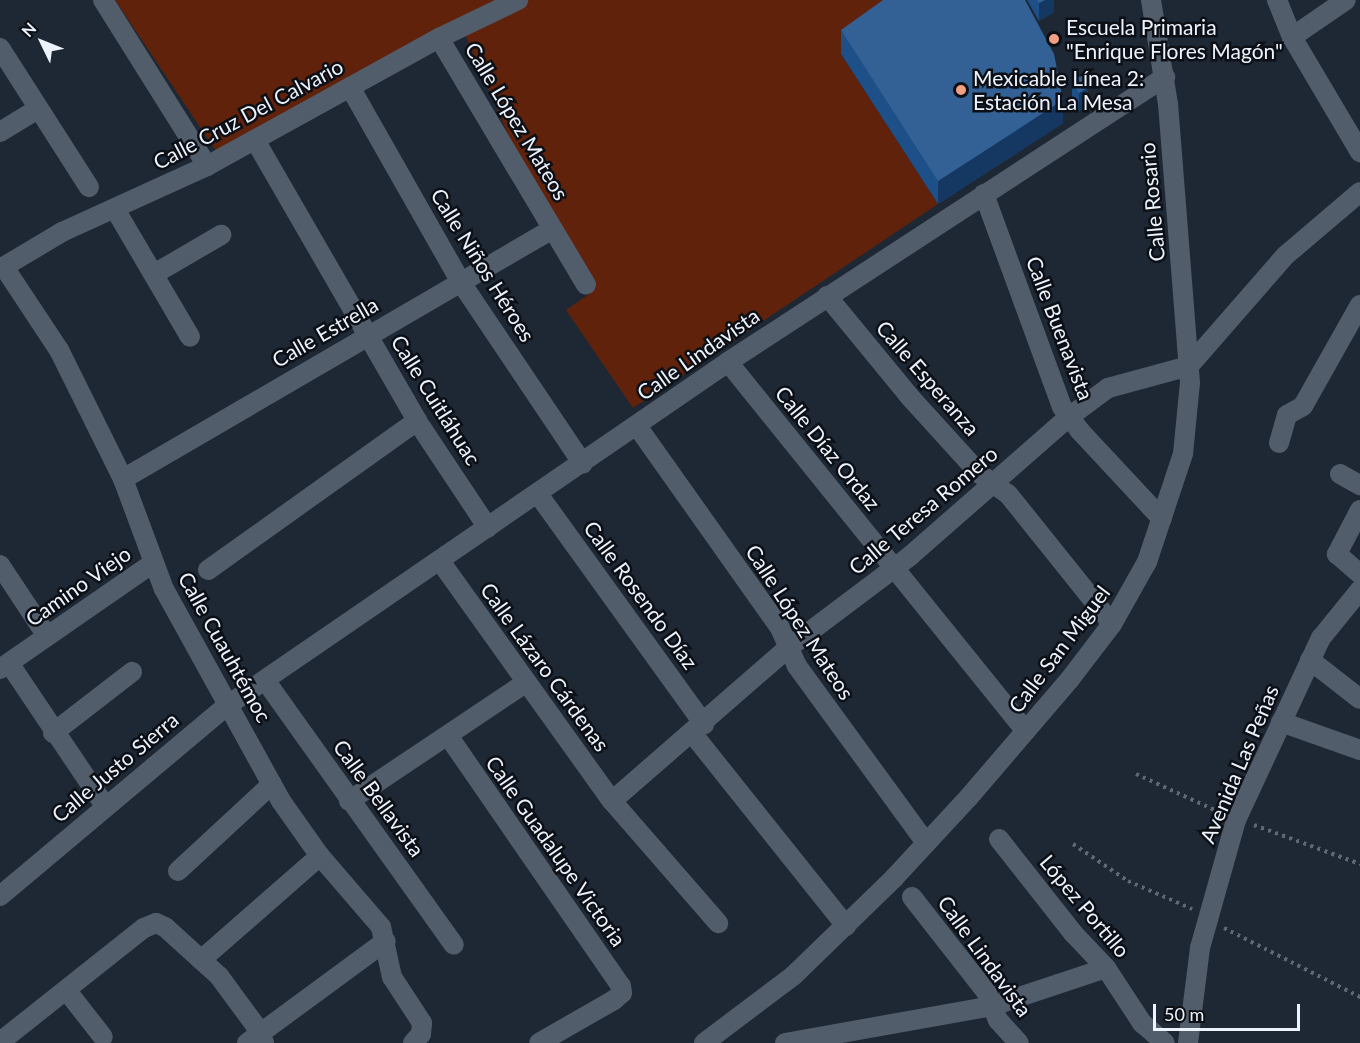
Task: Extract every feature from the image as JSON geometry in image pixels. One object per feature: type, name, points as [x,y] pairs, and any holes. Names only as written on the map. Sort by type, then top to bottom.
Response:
[{"type":"street","points":[[103,0],[207,166]]},
{"type":"street","name":"Calle Cruz Del Calvario","points":[[2,268],[62,232],[207,166],[440,38],[518,0]]},
{"type":"street","name":"Calle Rosario","points":[[1151,0],[1165,77],[1190,366]]},
{"type":"street","points":[[1277,0],[1292,37],[1357,147]]},
{"type":"street","points":[[1292,37],[1347,0]]},
{"type":"street","name":"Calle López Mateos","points":[[440,38],[586,285]]},
{"type":"street","points":[[0,48],[36,110],[89,187]]},
{"type":"street","name":"Calle Lindavista","points":[[265,680],[584,464],[728,362],[1165,77]]},
{"type":"street","name":"Calle Niños Héroes","points":[[350,87],[460,281],[584,464]]},
{"type":"street","points":[[0,132],[36,110]]},
{"type":"street","name":"Calle Cuitláhuac","points":[[255,140],[417,421],[488,528]]},
{"type":"street","points":[[1190,366],[1286,255],[1360,192]]},
{"type":"street","name":"Calle Buenavista","points":[[984,194],[1069,417],[1162,519]]},
{"type":"street","points":[[115,209],[190,337]]},
{"type":"street","name":"Calle Estrella","points":[[123,479],[367,334],[552,229]]},
{"type":"street","points":[[154,274],[221,236]]},
{"type":"street","name":"Calle Cuauhtémoc","points":[[2,268],[59,350],[123,479],[164,589],[272,784],[320,856],[375,916],[386,941],[392,977],[422,1023],[417,1039]]},
{"type":"street","name":"Calle Esperanza","points":[[827,296],[909,396],[980,474],[1008,494],[1112,624]]},
{"type":"street","points":[[1279,443],[1287,415],[1302,408],[1360,305]]},
{"type":"street","name":"Calle Díaz Ordaz","points":[[728,362],[1026,731]]},
{"type":"street","name":"Calle Teresa Romero","points":[[698,728],[788,648],[894,569],[1069,417],[1108,388],[1190,366]]},
{"type":"street","name":"Calle San Miguel","points":[[704,1043],[774,992],[846,926],[926,843],[1026,731],[1112,624],[1147,562],[1162,519],[1189,423],[1190,366]]},
{"type":"street","points":[[208,570],[417,421]]},
{"type":"street","name":"Calle López Mateos","points":[[637,426],[780,628],[797,666],[926,843]]},
{"type":"street","points":[[1340,474],[1360,485]]},
{"type":"street","name":"Calle Rosendo Díaz","points":[[538,494],[698,728],[846,926]]},
{"type":"street","points":[[1360,510],[1337,554],[1360,574]]},
{"type":"street","name":"Calle Lázaro Cárdenas","points":[[440,561],[525,683],[612,801],[718,923]]},
{"type":"street","name":"Camino Viejo","points":[[4,666],[153,563]]},
{"type":"street","points":[[0,565],[47,636]]},
{"type":"street","name":"Avenida Las Peñas","points":[[1188,1043],[1196,968],[1208,916],[1236,820],[1327,628],[1360,590]]},
{"type":"street","points":[[1310,660],[1360,699]]},
{"type":"street","points":[[4,666],[105,806]]},
{"type":"street","points":[[53,733],[132,672]]},
{"type":"street","name":"Calle Justo Sierra","points":[[3,886],[228,705],[265,680]]},
{"type":"street","name":"Calle Bellavista","points":[[265,680],[349,801],[454,945]]},
{"type":"street","points":[[349,801],[449,737],[525,683]]},
{"type":"street","points":[[1281,722],[1360,750]]},
{"type":"street","points":[[612,801],[698,728]]},
{"type":"street","name":"Calle Guadalupe Victoria","points":[[449,737],[621,986],[622,993],[539,1043]]},
{"type":"street","points":[[178,871],[272,784]]},
{"type":"street","name":"López Portillo","points":[[999,839],[1073,933],[1106,968],[1142,1023],[1166,1043]]},
{"type":"street","points":[[201,960],[320,856]]},
{"type":"street","name":"Calle Lindavista","points":[[912,897],[987,993],[998,1020],[1019,1043]]},
{"type":"street","points":[[1,1041],[144,928],[156,923],[165,927],[219,976],[257,1040],[386,941]]},
{"type":"street","points":[[785,1043],[992,1006],[1106,968]]},
{"type":"street","points":[[67,991],[103,1037]]},
{"type":"path","points":[[1136,774],[1236,820],[1360,864]]},
{"type":"path","points":[[1073,844],[1128,881],[1208,916],[1360,997]]},
{"type":"shaded area","points":[[115,0],[915,0],[841,54],[938,204],[633,408],[566,310],[592,292],[511,141],[460,23],[218,154]]},
{"type":"building","name":"Mexicable Línea 2: Estación La Mesa","points":[[883,0],[1025,0],[1054,54],[1063,100],[938,181],[841,30]]},
{"type":"building","points":[[1088,72],[1086,89],[1079,93],[1072,81]]},
{"type":"place","name":"Escuela Primaria \"Enrique Flores Magón\"","points":[[1054,39]]},
{"type":"place","name":"Mexicable Línea 2: Estación La Mesa","points":[[961,90]]}]
